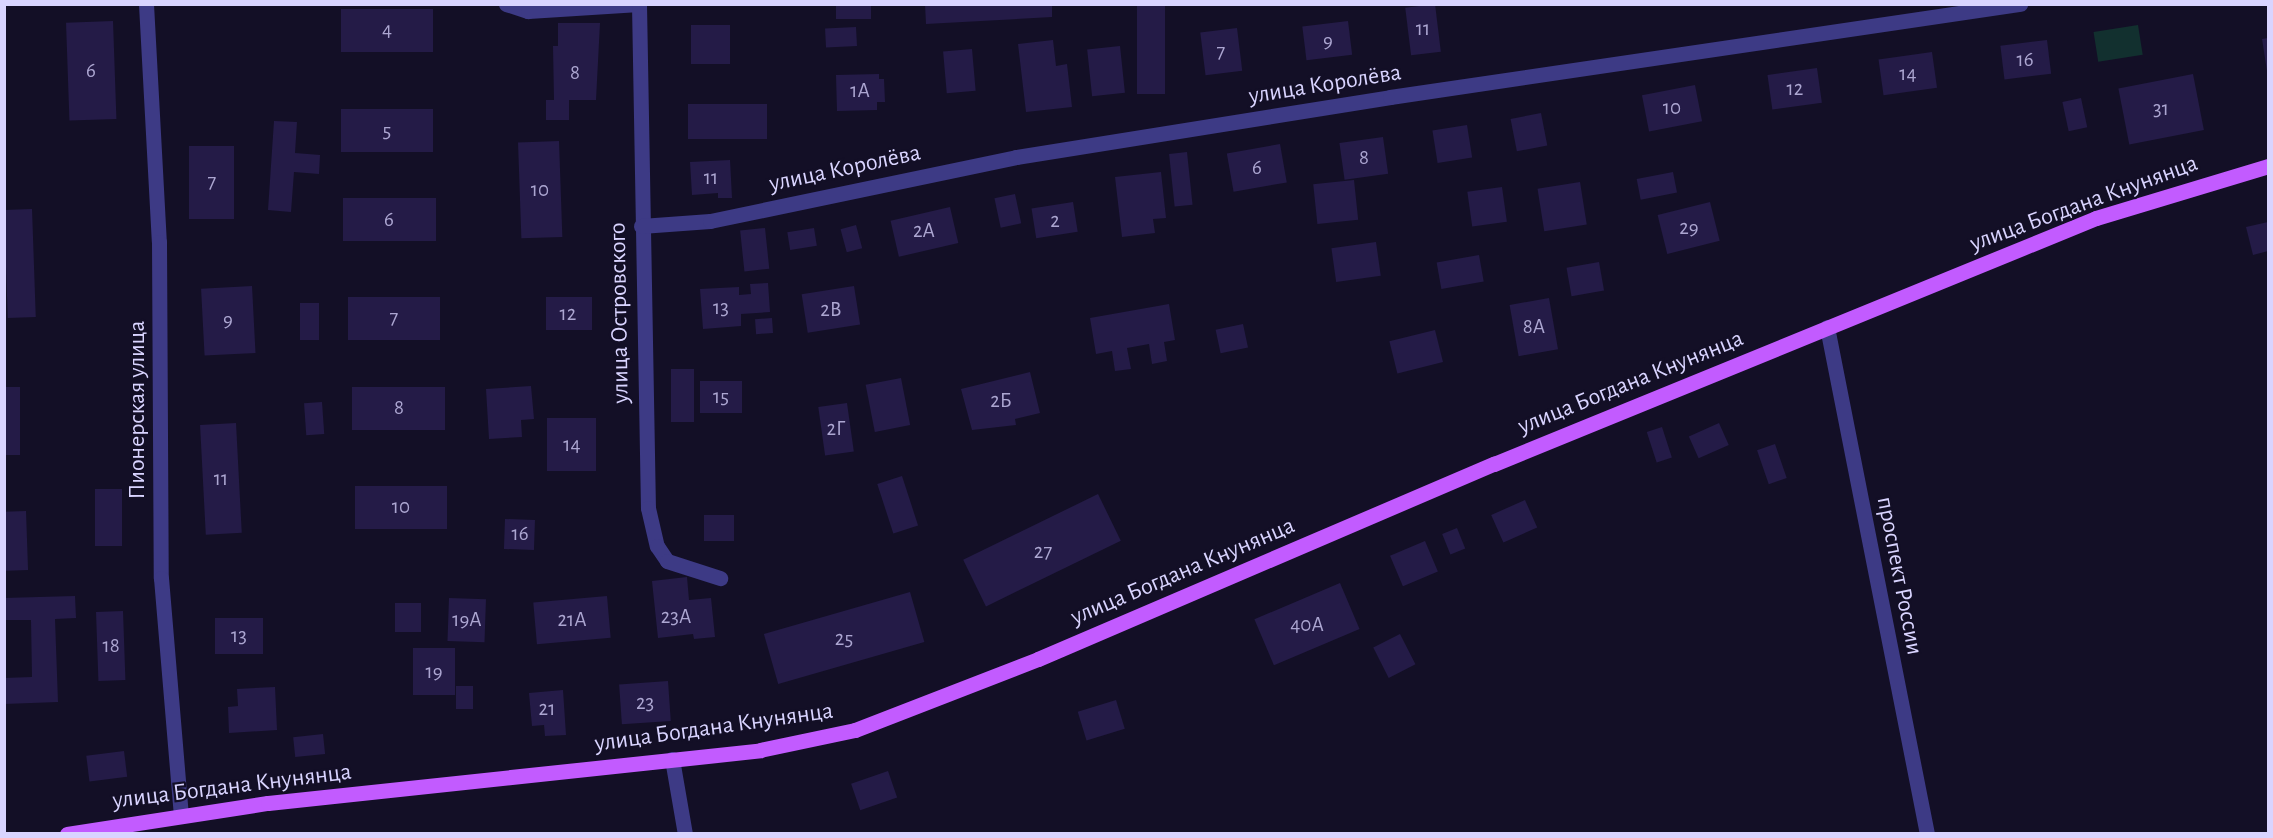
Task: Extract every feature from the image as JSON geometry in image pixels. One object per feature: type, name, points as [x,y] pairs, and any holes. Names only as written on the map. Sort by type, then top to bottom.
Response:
[{"type":"main road","name":"улица Богдана Кнунянца","points":[[68,834],[181,814],[815,741],[894,718],[1827,327],[2096,218],[2268,166]]},
{"type":"street","name":"Пионерская улица","points":[[146,4],[159,242],[161,578],[181,814]]},
{"type":"street","points":[[506,4],[528,11],[639,4]]},
{"type":"street","name":"улица Островского","points":[[639,4],[641,226],[648,508],[657,546],[667,561],[720,578]]},
{"type":"street","name":"улица Королёва","points":[[641,226],[710,221],[1016,158],[1378,99],[2020,4]]},
{"type":"street","name":"проспект России","points":[[1827,327],[1927,834]]},
{"type":"street","points":[[672,759],[685,834]]},
{"type":"green space","points":[[2138,25],[2143,55],[2098,62],[2094,32]]},
{"type":"building","points":[[836,4],[871,4],[871,19],[836,19]]},
{"type":"building","points":[[925,4],[1052,4],[1052,17],[926,24]]},
{"type":"building","points":[[1137,4],[1165,4],[1165,94],[1137,94]]},
{"type":"building","points":[[1435,4],[1441,52],[1411,55],[1405,8]]},
{"type":"building","points":[[341,9],[433,9],[433,52],[341,52]]},
{"type":"building","points":[[113,21],[116,119],[69,121],[66,23]]},
{"type":"building","points":[[1348,21],[1352,55],[1306,60],[1302,27]]},
{"type":"building","points":[[558,23],[600,23],[596,100],[569,100],[569,120],[546,120],[546,100],[554,100],[553,46],[558,46]]},
{"type":"building","points":[[691,25],[730,25],[730,64],[691,64]]},
{"type":"building","points":[[856,27],[857,46],[826,48],[825,29]]},
{"type":"building","points":[[1237,28],[1242,71],[1206,75],[1200,33]]},
{"type":"building","points":[[2268,38],[2268,71],[2267,71],[2262,39]]},
{"type":"building","points":[[1053,40],[1056,66],[1067,64],[1072,107],[1026,112],[1018,44]]},
{"type":"building","points":[[2047,40],[2051,74],[2004,79],[2000,46]]},
{"type":"building","points":[[1120,46],[1125,93],[1092,96],[1087,49]]},
{"type":"building","points":[[972,49],[976,91],[947,93],[943,52]]},
{"type":"building","points":[[1932,52],[1937,88],[1884,95],[1879,60]]},
{"type":"building","points":[[1817,68],[1822,103],[1772,110],[1767,75]]},
{"type":"building","points":[[879,74],[879,79],[884,79],[885,102],[877,102],[877,110],[837,111],[836,75]]},
{"type":"building","points":[[2193,74],[2204,130],[2129,144],[2118,89]]},
{"type":"building","points":[[1695,85],[1702,121],[1649,132],[1642,95]]},
{"type":"building","points":[[2081,98],[2087,127],[2069,131],[2062,102]]},
{"type":"building","points":[[688,104],[767,104],[767,139],[688,139]]},
{"type":"building","points":[[341,109],[433,109],[433,152],[341,152]]},
{"type":"building","points":[[1541,113],[1547,145],[1517,151],[1511,119]]},
{"type":"building","points":[[274,121],[297,122],[295,153],[320,155],[319,174],[294,172],[291,212],[268,210]]},
{"type":"building","points":[[1467,125],[1472,158],[1438,163],[1432,130]]},
{"type":"building","points":[[1383,137],[1388,174],[1345,180],[1339,143]]},
{"type":"building","points":[[559,141],[562,237],[521,238],[518,142]]},
{"type":"building","points":[[1280,144],[1287,182],[1234,192],[1227,153]]},
{"type":"building","points":[[189,146],[234,146],[234,219],[189,219]]},
{"type":"building","points":[[1187,152],[1193,205],[1175,207],[1169,154]]},
{"type":"building","points":[[730,160],[732,198],[718,198],[718,193],[692,195],[690,162]]},
{"type":"building","points":[[1161,172],[1166,218],[1153,219],[1155,233],[1122,237],[1115,177]]},
{"type":"building","points":[[1673,172],[1677,193],[1641,200],[1637,179]]},
{"type":"building","points":[[1354,180],[1358,220],[1317,224],[1313,184]]},
{"type":"building","points":[[1580,182],[1587,224],[1544,231],[1538,189]]},
{"type":"building","points":[[1502,187],[1507,222],[1472,227],[1467,192]]},
{"type":"building","points":[[1015,194],[1021,223],[1001,228],[994,198]]},
{"type":"building","points":[[343,198],[436,198],[436,241],[343,241]]},
{"type":"building","points":[[1073,202],[1078,232],[1036,238],[1032,209]]},
{"type":"building","points":[[1710,202],[1720,241],[1667,254],[1658,215]]},
{"type":"building","points":[[950,207],[958,243],[899,257],[891,221]]},
{"type":"building","points":[[32,209],[36,317],[8,318],[4,210]]},
{"type":"building","points":[[2268,222],[2268,251],[2253,255],[2246,227]]},
{"type":"building","points":[[856,225],[862,248],[847,252],[841,229]]},
{"type":"building","points":[[765,228],[769,269],[744,271],[740,231]]},
{"type":"building","points":[[814,228],[817,246],[790,250],[787,232]]},
{"type":"building","points":[[1376,242],[1381,276],[1336,282],[1331,248]]},
{"type":"building","points":[[1479,255],[1484,282],[1441,289],[1437,262]]},
{"type":"building","points":[[1599,262],[1604,291],[1572,296],[1567,268]]},
{"type":"building","points":[[768,283],[770,312],[741,314],[741,326],[703,329],[700,289],[739,287],[739,295],[751,294],[750,284]]},
{"type":"building","points":[[252,286],[256,353],[205,356],[201,289]]},
{"type":"building","points":[[854,286],[860,325],[808,333],[802,294]]},
{"type":"building","points":[[348,297],[440,297],[440,340],[348,340]]},
{"type":"building","points":[[546,297],[592,297],[592,330],[546,330]]},
{"type":"building","points":[[1549,298],[1558,349],[1519,356],[1510,305]]},
{"type":"building","points":[[300,303],[319,303],[319,340],[300,340]]},
{"type":"building","points":[[1169,304],[1175,340],[1164,342],[1167,361],[1152,364],[1149,344],[1127,348],[1131,369],[1115,371],[1112,351],[1096,354],[1090,318]]},
{"type":"building","points":[[772,318],[773,333],[756,334],[755,319]]},
{"type":"building","points":[[1243,324],[1248,347],[1221,353],[1216,330]]},
{"type":"building","points":[[1435,330],[1443,362],[1397,373],[1389,341]]},
{"type":"building","points":[[671,369],[694,369],[694,422],[671,422]]},
{"type":"building","points":[[1030,372],[1040,413],[1015,419],[1016,425],[972,430],[961,389]]},
{"type":"building","points":[[901,378],[910,425],[875,432],[866,385]]},
{"type":"building","points":[[700,381],[742,381],[742,413],[700,413]]},
{"type":"building","points":[[531,386],[534,419],[521,420],[522,437],[489,439],[486,389]]},
{"type":"building","points":[[4,387],[20,387],[20,455],[4,455]]},
{"type":"building","points":[[352,387],[445,387],[445,430],[352,430]]},
{"type":"building","points":[[322,402],[324,434],[306,435],[304,403]]},
{"type":"building","points":[[847,403],[854,452],[825,456],[818,407]]},
{"type":"building","points":[[547,418],[596,418],[596,471],[547,471]]},
{"type":"building","points":[[236,423],[242,533],[206,535],[200,425]]},
{"type":"building","points":[[1719,423],[1729,445],[1699,458],[1689,436]]},
{"type":"building","points":[[1662,427],[1672,457],[1657,462],[1647,432]]},
{"type":"building","points":[[1775,444],[1787,478],[1769,484],[1757,450]]},
{"type":"building","points":[[902,476],[918,525],[893,533],[877,484]]},
{"type":"building","points":[[355,486],[447,486],[447,529],[355,529]]},
{"type":"building","points":[[95,489],[122,489],[122,546],[95,546]]},
{"type":"building","points":[[1098,494],[1121,541],[986,606],[963,560]]},
{"type":"building","points":[[1525,500],[1537,527],[1503,542],[1491,515]]},
{"type":"building","points":[[26,511],[28,570],[6,571],[4,512]]},
{"type":"building","points":[[704,515],[734,515],[734,541],[704,541]]},
{"type":"building","points":[[505,519],[535,520],[534,550],[504,549]]},
{"type":"building","points":[[1457,528],[1465,548],[1450,554],[1442,534]]},
{"type":"building","points":[[1425,541],[1438,571],[1403,586],[1390,556]]},
{"type":"building","points":[[687,577],[689,600],[711,598],[715,637],[694,639],[693,634],[658,638],[652,581]]},
{"type":"building","points":[[1340,583],[1360,629],[1274,665],[1254,619]]},
{"type":"building","points":[[910,592],[924,642],[778,684],[764,634]]},
{"type":"building","points":[[75,596],[76,618],[55,619],[58,702],[4,704],[4,678],[32,677],[31,620],[4,620],[4,598]]},
{"type":"building","points":[[607,596],[611,638],[537,644],[533,602]]},
{"type":"building","points":[[449,598],[486,599],[484,642],[447,641]]},
{"type":"building","points":[[395,603],[421,603],[421,632],[395,632]]},
{"type":"building","points":[[123,611],[125,680],[98,681],[96,612]]},
{"type":"building","points":[[215,618],[263,618],[263,654],[215,654]]},
{"type":"building","points":[[1400,634],[1415,664],[1389,678],[1373,648]]},
{"type":"building","points":[[413,648],[455,648],[455,695],[413,695]]},
{"type":"building","points":[[668,681],[671,721],[622,724],[619,684]]},
{"type":"building","points":[[456,686],[473,686],[473,709],[456,709]]},
{"type":"building","points":[[275,687],[277,730],[229,733],[228,707],[238,706],[237,689]]},
{"type":"building","points":[[563,690],[566,735],[545,736],[544,725],[532,726],[529,693]]},
{"type":"building","points":[[1116,700],[1125,729],[1087,740],[1078,712]]},
{"type":"building","points":[[323,734],[325,754],[295,757],[293,737]]},
{"type":"building","points":[[124,751],[127,777],[89,781],[86,756]]},
{"type":"building","points":[[888,771],[897,797],[860,810],[851,784]]}]
